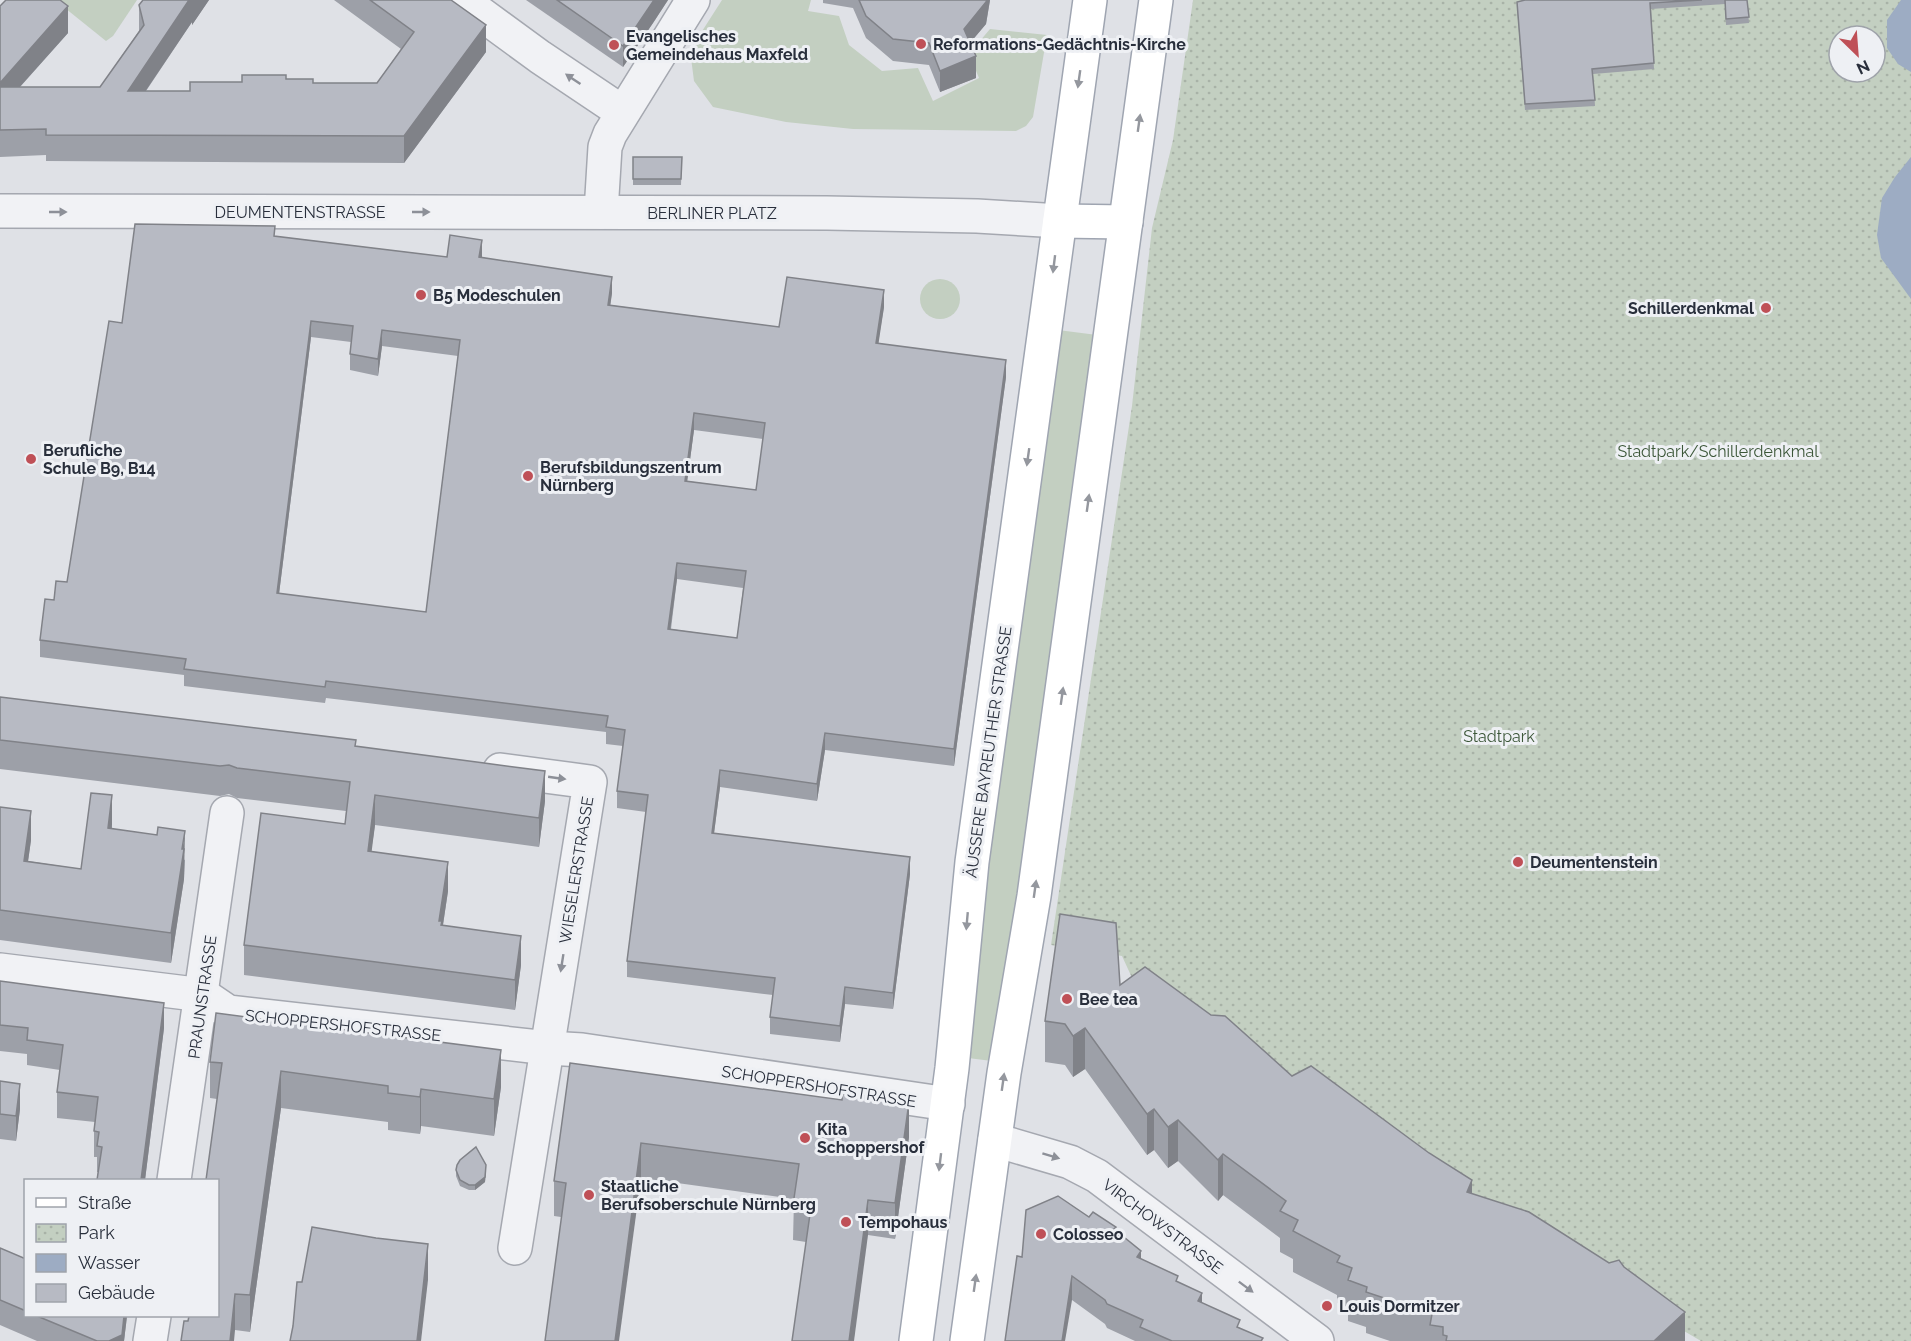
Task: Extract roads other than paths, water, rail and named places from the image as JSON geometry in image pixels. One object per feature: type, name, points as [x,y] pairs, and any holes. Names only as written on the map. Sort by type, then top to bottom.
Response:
[{"type":"main road","name":"ÄUSSERE BAYREUTHER STRASSE","points":[[916,1341],[948,1104],[972,862],[1090,0]]},
{"type":"main road","points":[[967,1341],[994,1140],[1034,896],[1156,0]]},
{"type":"main road","points":[[1060,221],[1126,222]]},
{"type":"street","points":[[462,0],[621,112]]},
{"type":"street","points":[[601,212],[605,147],[621,112],[693,0]]},
{"type":"street","name":"DEUMENTENSTRASSE","points":[[0,212],[601,212]]},
{"type":"street","name":"BERLINER PLATZ","points":[[601,212],[966,216],[1060,221]]},
{"type":"street","name":"WIESELERSTRASSE","points":[[472,766],[590,782],[548,1048]]},
{"type":"street","name":"PRAUNSTRASSE","points":[[174,1179],[227,813]]},
{"type":"street","name":"SCHOPPERSHOFSTRASSE","points":[[0,970],[202,995],[228,1012],[582,1050],[948,1104]]},
{"type":"street","points":[[515,1248],[548,1048]]},
{"type":"street","name":"VIRCHOWSTRASSE","points":[[994,1140],[1081,1166],[1317,1341]]},
{"type":"street","points":[[150,1341],[154,1317]]},
{"type":"water","points":[[1901,0],[1911,0],[1911,72],[1898,64],[1887,48],[1887,20]]},
{"type":"water","points":[[1911,157],[1911,299],[1881,258],[1877,235],[1882,198]]},
{"type":"place","name":"Reformations-Gedächtnis-Kirche","points":[[921,44]]},
{"type":"place","name":"Evangelisches Gemeindehaus Maxfeld","points":[[614,45]]},
{"type":"place","name":"B5 Modeschulen","points":[[421,295]]},
{"type":"place","name":"Schillerdenkmal","points":[[1766,308]]},
{"type":"place","name":"Berufliche Schule B9, B14","points":[[31,459]]},
{"type":"place","name":"Berufsbildungszentrum Nürnberg","points":[[528,476]]},
{"type":"place","name":"Deumentenstein","points":[[1518,862]]},
{"type":"place","name":"Bee tea","points":[[1067,999]]},
{"type":"place","name":"Kita Schoppershof","points":[[805,1138]]},
{"type":"place","name":"Staatliche Berufsoberschule Nürnberg","points":[[589,1195]]},
{"type":"place","name":"Tempohaus","points":[[846,1222]]},
{"type":"place","name":"Colosseo","points":[[1041,1234]]},
{"type":"place","name":"Louis Dormitzer","points":[[1327,1306]]},
{"type":"park label","name":"Stadtpark/Schillerdenkmal","points":[[1718,451]]},
{"type":"park label","name":"Stadtpark","points":[[1499,736]]}]
